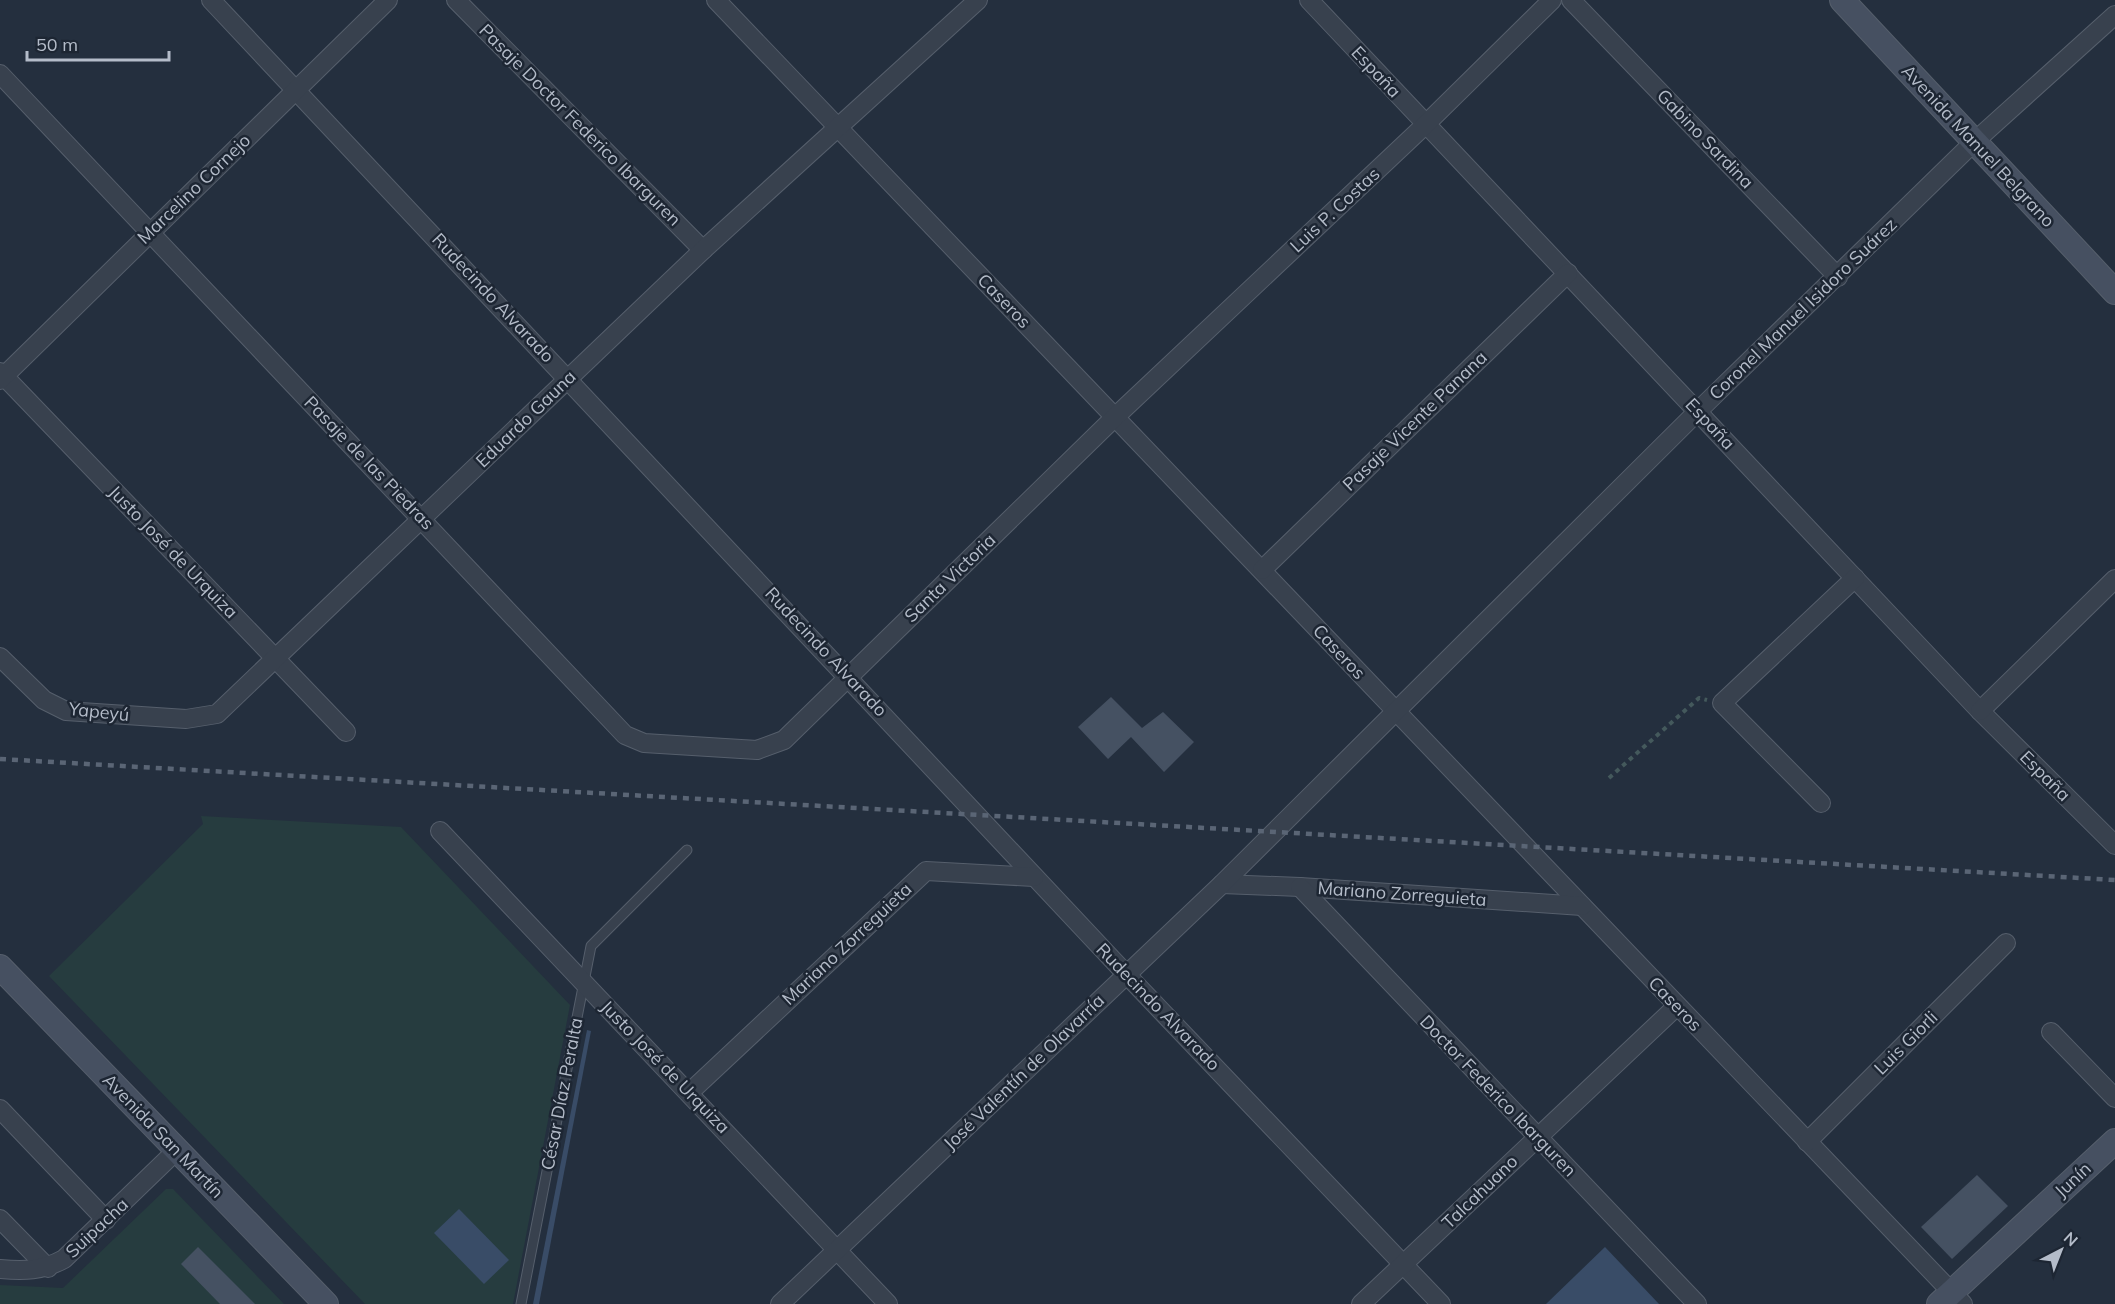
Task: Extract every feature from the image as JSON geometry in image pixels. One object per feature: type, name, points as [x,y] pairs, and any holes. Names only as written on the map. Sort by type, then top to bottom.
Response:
[{"type":"main road","name":"Avenida Manuel Belgrano","points":[[1842,0],[2115,292]]},
{"type":"main road","name":"Avenida San Martín","points":[[0,967],[326,1304]]},
{"type":"main road","name":"Junín","points":[[1951,1300],[2115,1141]]},
{"type":"street","name":"Rudecindo Alvarado","points":[[211,0],[849,676],[1034,877],[1441,1304]]},
{"type":"street","name":"Marcelino Cornejo","points":[[1,376],[388,0]]},
{"type":"street","name":"Pasaje Doctor Federico Ibarguren","points":[[456,0],[703,250]]},
{"type":"street","name":"Caseros","points":[[716,0],[1807,1142],[1951,1300]]},
{"type":"street","name":"Eduardo Gauna","points":[[217,714],[703,250],[978,0]]},
{"type":"street","name":"España","points":[[1309,0],[1980,711],[2115,845]]},
{"type":"street","name":"Luis P. Costas","points":[[1116,417],[1425,124],[1552,0]]},
{"type":"street","name":"Gabino Sardina","points":[[1571,0],[1838,277]]},
{"type":"street","name":"Coronel Manuel Isidoro Suárez","points":[[1395,711],[1974,142],[2115,15]]},
{"type":"street","name":"Pasaje de las Piedras","points":[[0,74],[625,735],[644,743],[757,750],[784,740]]},
{"type":"street","name":"Pasaje Vicente Panana","points":[[1262,570],[1568,273]]},
{"type":"street","name":"Justo José de Urquiza","points":[[1,376],[346,732]]},
{"type":"street","name":"Santa Victoria","points":[[784,740],[1116,417]]},
{"type":"street","points":[[1821,803],[1722,703],[1855,578]]},
{"type":"street","points":[[1980,711],[2115,579]]},
{"type":"street","name":"Yapeyú","points":[[0,657],[44,700],[66,711],[186,719],[217,714]]},
{"type":"street","name":"José Valentín de Olavarría","points":[[780,1304],[1222,884],[1395,711]]},
{"type":"street","name":"Justo José de Urquiza","points":[[440,831],[690,1092],[888,1304]]},
{"type":"street","name":"Mariano Zorreguieta","points":[[690,1092],[926,870],[1034,877]]},
{"type":"street","name":"Mariano Zorreguieta","points":[[1222,884],[1582,906]]},
{"type":"street","name":"Doctor Federico Ibarguren","points":[[1300,887],[1697,1304]]},
{"type":"street","name":"Luis Giorli","points":[[1807,1142],[2006,943]]},
{"type":"street","name":"Talcahuano","points":[[1361,1304],[1677,1006]]},
{"type":"street","points":[[2051,1032],[2115,1098]]},
{"type":"street","points":[[0,1109],[106,1220]]},
{"type":"street","name":"Suipacha","points":[[0,1269],[28,1271],[48,1268],[64,1259],[177,1150]]},
{"type":"street","points":[[0,1219],[48,1268]]},
{"type":"lane","name":"César Díaz Peralta","points":[[521,1304],[591,946],[687,850]]},
{"type":"path","points":[[1610,778],[1699,698],[1722,703]]},
{"type":"green space","points":[[201,816],[401,827],[570,1005],[513,1304],[365,1304],[49,976],[203,824]]},
{"type":"green space","points":[[166,1189],[173,1189],[284,1304],[0,1304],[0,1285],[63,1288]]},
{"type":"water","points":[[587,1030],[591,1031],[539,1304],[533,1304]]},
{"type":"water","points":[[459,1209],[509,1260],[484,1284],[434,1233]]},
{"type":"water","points":[[1605,1247],[1659,1304],[1546,1304]]},
{"type":"building","points":[[1111,697],[1142,728],[1163,712],[1194,742],[1164,772],[1131,737],[1108,759],[1078,727]]},
{"type":"building","points":[[1977,1175],[2008,1206],[1952,1259],[1921,1227]]},
{"type":"building","points":[[198,1247],[255,1304],[220,1304],[181,1264]]},
{"type":"railway","points":[[0,759],[2115,880]]}]
